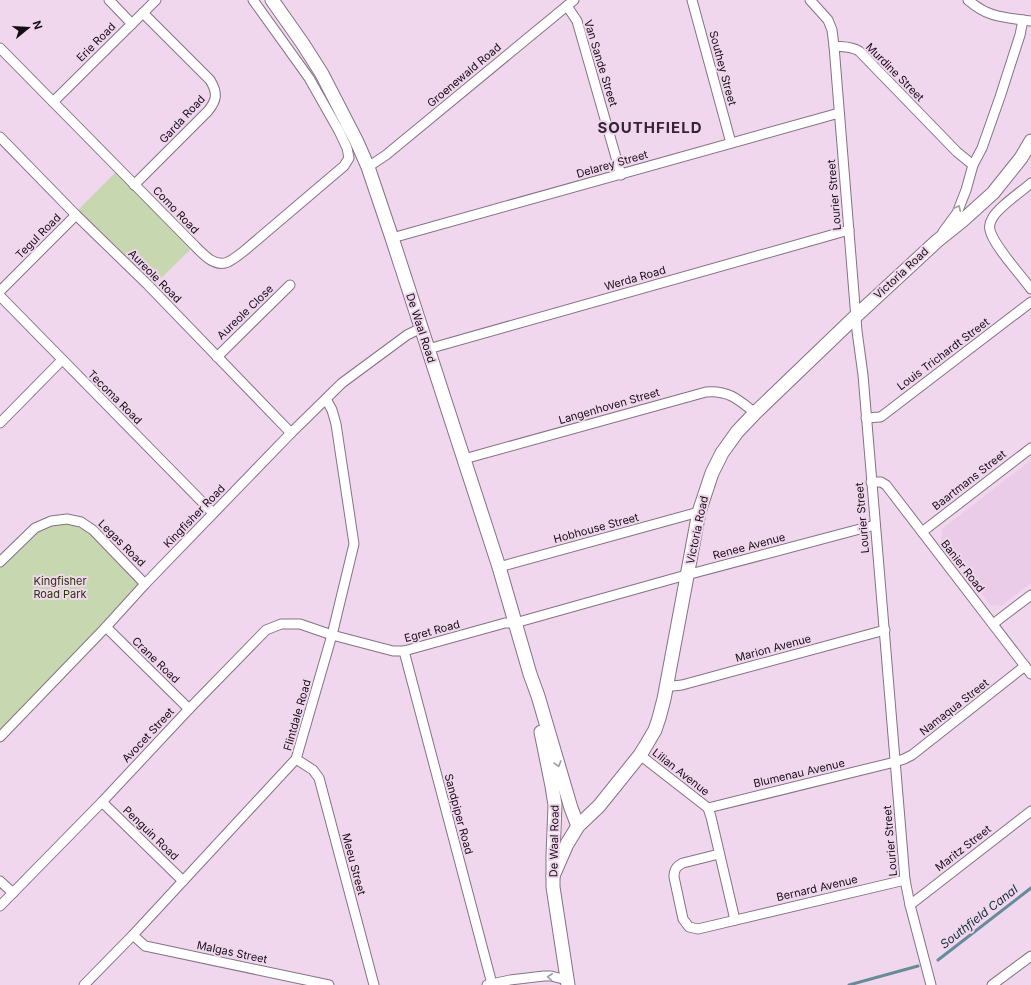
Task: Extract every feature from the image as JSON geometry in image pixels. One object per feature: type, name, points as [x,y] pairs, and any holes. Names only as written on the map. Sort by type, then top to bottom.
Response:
[{"type":"main road","name":"De Waal Road","points":[[272,0],[322,74],[368,166],[499,567],[530,674],[538,696],[571,808],[578,826]]},
{"type":"main road","name":"Victoria Road","points":[[553,876],[564,848],[578,826],[599,806],[640,755],[650,739],[659,718],[667,685],[699,512],[712,473],[722,453],[737,432],[755,413],[857,315],[937,241],[962,221],[992,193],[1021,158],[1031,141]]},
{"type":"main road","name":"De Waal Road","points":[[530,674],[533,696],[552,786],[555,813],[553,876],[555,899],[568,983]]},
{"type":"main road","points":[[555,813],[578,826]]},
{"type":"street","points":[[109,0],[132,24]]},
{"type":"street","name":"Erie Road","points":[[53,102],[156,0]]},
{"type":"street","name":"Como Road","points":[[0,48],[193,244],[207,257],[214,261],[220,263],[227,262],[244,251],[338,172],[347,163],[349,158],[339,131],[309,78],[253,0]]},
{"type":"street","name":"Southey Street","points":[[692,0],[731,143]]},
{"type":"street","points":[[810,0],[828,20],[832,30],[834,46]]},
{"type":"street","points":[[968,0],[989,14],[999,17],[1027,20]]},
{"type":"street","name":"Groenewald Road","points":[[368,166],[386,155],[570,3]]},
{"type":"street","name":"Van Sande Street","points":[[570,3],[573,15],[577,22],[621,175]]},
{"type":"street","name":"Garda Road","points":[[134,185],[208,112],[213,105],[216,96],[210,80],[143,13]]},
{"type":"street","name":"Victoria Road","points":[[937,241],[957,213],[966,190],[973,165],[982,148],[1020,35],[1027,20]]},
{"type":"street","name":"Lourier Street","points":[[834,46],[857,315],[857,331],[863,375],[872,482],[904,880],[931,985]]},
{"type":"street","name":"Murdine Street","points":[[834,46],[854,48],[859,51],[957,152],[973,165]]},
{"type":"street","name":"Delarey Street","points":[[392,238],[839,113]]},
{"type":"street","name":"Aureole Road","points":[[0,138],[147,284],[290,433]]},
{"type":"street","points":[[1031,183],[999,210],[991,219],[989,225],[990,231],[997,244],[1031,288]]},
{"type":"street","name":"Tegul Road","points":[[0,291],[76,215]]},
{"type":"street","name":"Werda Road","points":[[428,349],[849,230]]},
{"type":"street","name":"Aureole Close","points":[[217,356],[290,285]]},
{"type":"street","name":"Tecoma Road","points":[[0,296],[213,513]]},
{"type":"street","name":"Louis Trichardt Street","points":[[866,418],[880,417],[1031,302]]},
{"type":"street","name":"Kingfisher Road","points":[[0,737],[106,628],[145,584],[290,433],[348,378],[407,335],[421,328]]},
{"type":"street","points":[[0,423],[62,360]]},
{"type":"street","name":"Langenhoven Street","points":[[464,459],[706,392],[723,392],[739,400],[755,413]]},
{"type":"street","name":"Flintdale Road","points":[[84,985],[133,935],[296,759],[332,634],[354,544],[336,424],[332,410],[326,399]]},
{"type":"street","name":"Baartmans Street","points":[[922,532],[1031,448]]},
{"type":"street","name":"Banier Road","points":[[872,482],[884,483],[1028,670]]},
{"type":"street","name":"Hobhouse Street","points":[[499,567],[699,512]]},
{"type":"street","name":"Legas Road","points":[[0,562],[35,528],[51,521],[67,519],[80,522],[94,530],[145,584]]},
{"type":"street","name":"Renee Avenue","points":[[515,623],[875,524]]},
{"type":"street","points":[[993,624],[1031,595]]},
{"type":"street","name":"Egret Road","points":[[332,634],[393,651],[404,651],[505,623],[515,623]]},
{"type":"street","name":"Avocet Street","points":[[0,906],[102,802],[189,709],[266,630],[281,624],[300,624],[332,634]]},
{"type":"street","name":"Crane Road","points":[[106,628],[189,709]]},
{"type":"street","name":"Marion Avenue","points":[[667,685],[682,685],[884,630]]},
{"type":"street","name":"Sandpiper Road","points":[[404,651],[490,984]]},
{"type":"street","name":"Namaqua Street","points":[[895,762],[912,755],[1028,670]]},
{"type":"street","name":"Lilian Avenue","points":[[640,755],[708,808],[735,920]]},
{"type":"street","name":"Meeu Street","points":[[296,759],[313,770],[319,778],[374,985]]},
{"type":"street","name":"Blumenau Avenue","points":[[708,808],[895,762]]},
{"type":"street","name":"Penguin Road","points":[[102,802],[183,881]]},
{"type":"street","name":"Maritz Street","points":[[910,905],[1031,811]]},
{"type":"street","points":[[719,854],[683,863],[676,868],[674,878],[683,919],[688,927],[698,929],[735,920]]},
{"type":"street","name":"Bernard Avenue","points":[[735,920],[904,880]]},
{"type":"street","points":[[0,881],[12,893]]},
{"type":"street","name":"Malgas Street","points":[[133,935],[145,946],[150,948],[329,985]]},
{"type":"street","points":[[992,985],[1031,956]]},
{"type":"street","points":[[490,984],[512,983],[533,977],[548,976],[568,983]]},
{"type":"shaded area","points":[[1031,460],[1031,583],[1001,606],[990,605],[941,541],[942,529]]},
{"type":"green space","points":[[116,172],[192,248],[153,286],[78,210]]},
{"type":"green space","name":"Kingfisher Road Park","points":[[51,521],[81,522],[145,584],[0,737],[0,562],[35,528]]},
{"type":"waterway","name":"Southfield Canal","points":[[938,960],[1031,888]]},
{"type":"waterway","name":"Southfield Canal","points":[[849,985],[918,966]]},
{"type":"district","name":"SOUTHFIELD","points":[[650,128]]}]
